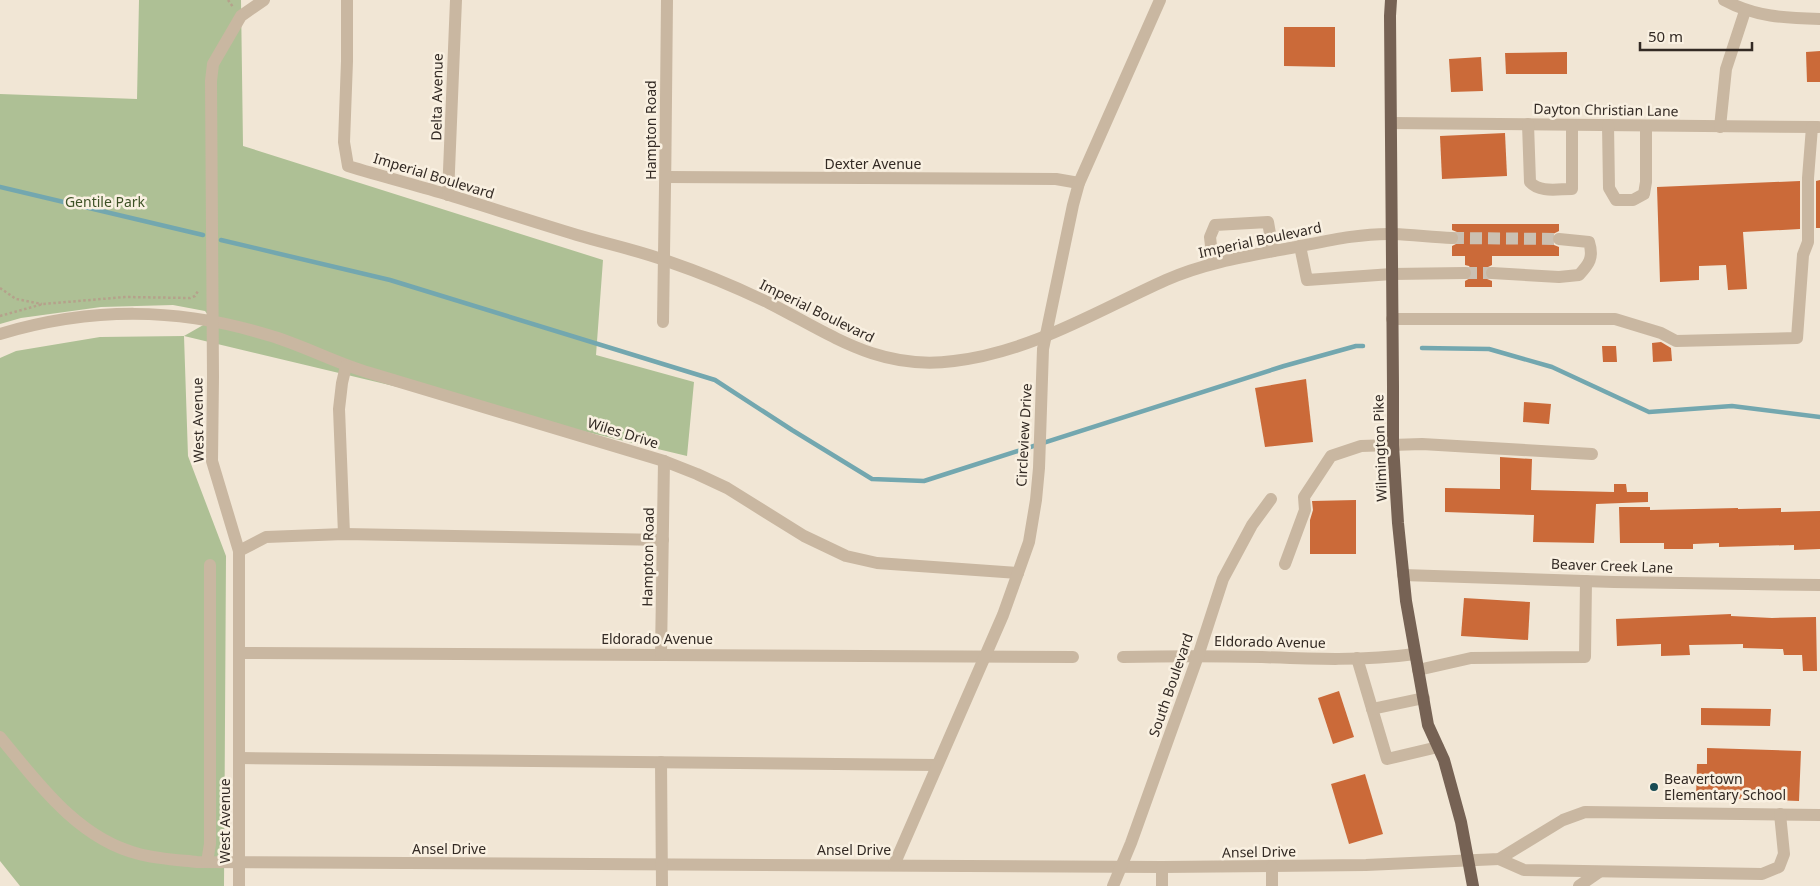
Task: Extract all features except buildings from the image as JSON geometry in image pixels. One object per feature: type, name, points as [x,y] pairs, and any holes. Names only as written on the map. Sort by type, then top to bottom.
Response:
[{"type":"main road","name":"Wilmington Pike","points":[[1391,0],[1393,445],[1403,575],[1428,725],[1444,760],[1461,822],[1473,886]]},
{"type":"street","name":"West Avenue","points":[[239,886],[239,551],[212,461],[212,64],[241,16],[264,0]]},
{"type":"street","name":"Imperial Boulevard","points":[[347,0],[344,142],[348,166],[663,259],[718,279],[843,343],[870,354],[897,360],[925,363],[953,362],[1019,347],[1094,316],[1167,279],[1213,263],[1328,240],[1392,234],[1452,238]]},
{"type":"street","name":"Delta Avenue","points":[[448,195],[456,0]]},
{"type":"street","name":"Hampton Road","points":[[663,322],[667,0]]},
{"type":"street","name":"Circleview Drive","points":[[894,865],[1002,614],[1018,573],[1032,528],[1039,468],[1043,349],[1079,183],[1160,0]]},
{"type":"street","points":[[1724,0],[1745,11],[1772,16],[1820,19]]},
{"type":"street","points":[[1720,127],[1726,68],[1745,11]]},
{"type":"street","name":"Dayton Christian Lane","points":[[1391,123],[1816,127]]},
{"type":"street","points":[[1528,124],[1530,182],[1542,190],[1572,189],[1572,125]]},
{"type":"street","points":[[1608,125],[1609,188],[1616,200],[1633,200],[1644,194],[1646,182],[1646,126]]},
{"type":"street","points":[[1392,319],[1615,319],[1661,333],[1676,341],[1797,338],[1803,255],[1808,242],[1808,178],[1816,127]]},
{"type":"street","name":"Dexter Avenue","points":[[666,177],[1056,179],[1079,183]]},
{"type":"street","points":[[1213,263],[1210,237],[1215,225],[1268,222],[1273,251]]},
{"type":"street","points":[[1492,274],[1559,277],[1579,275],[1592,259],[1589,242],[1559,239]]},
{"type":"street","points":[[1300,246],[1307,280],[1392,274],[1465,273]]},
{"type":"street","name":"Wiles Drive","points":[[0,334],[55,320],[103,314],[145,313],[212,320],[269,335],[346,366],[664,461],[727,488],[804,536],[846,556],[877,563],[1018,573]]},
{"type":"street","points":[[344,534],[339,410],[346,366]]},
{"type":"street","points":[[1285,564],[1305,510],[1304,497],[1331,456],[1361,446],[1422,444],[1592,454]]},
{"type":"street","name":"Hampton Road","points":[[661,654],[664,461]]},
{"type":"street","name":"South Boulevard","points":[[1113,886],[1198,656],[1223,579],[1252,525],[1270,500]]},
{"type":"street","points":[[239,551],[266,537],[344,534],[663,540]]},
{"type":"street","points":[[207,862],[210,844],[210,565]]},
{"type":"street","name":"Beaver Creek Lane","points":[[1403,575],[1586,581],[1820,585]]},
{"type":"street","points":[[1418,670],[1471,658],[1585,657],[1586,581]]},
{"type":"street","name":"Eldorado Avenue","points":[[240,652],[1073,657]]},
{"type":"street","name":"Eldorado Avenue","points":[[1123,657],[1385,658],[1415,654]]},
{"type":"street","points":[[1357,658],[1387,760],[1438,747]]},
{"type":"street","points":[[1372,709],[1424,698]]},
{"type":"street","name":"Ansel Drive","points":[[0,737],[55,803],[90,831],[114,845],[138,854],[165,860],[240,863],[661,866],[894,865],[1162,868],[1366,865],[1499,859]]},
{"type":"street","points":[[240,758],[937,765]]},
{"type":"street","points":[[661,762],[662,886]]},
{"type":"street","points":[[1499,859],[1563,820],[1585,812],[1820,815]]},
{"type":"street","points":[[1499,859],[1524,870],[1762,874],[1778,867],[1784,854],[1780,814]]},
{"type":"street","points":[[1272,867],[1272,886]]},
{"type":"street","points":[[1162,868],[1162,886]]},
{"type":"street","points":[[1579,886],[1599,872]]},
{"type":"path","points":[[0,288],[16,299],[43,304]]},
{"type":"green space","name":"Gentile Park","points":[[139,0],[241,0],[243,146],[603,260],[596,355],[694,382],[687,456],[184,336],[212,320],[205,311],[173,305],[101,307],[21,318],[0,324],[0,94],[137,99]]},
{"type":"green space","points":[[184,336],[188,456],[226,556],[224,886],[20,886],[0,861],[0,358],[16,351],[100,337]]},
{"type":"waterway","points":[[0,187],[203,235]]},
{"type":"waterway","points":[[221,240],[390,280],[715,380],[872,479],[924,481],[1284,366],[1356,346],[1363,346]]},
{"type":"waterway","points":[[1422,348],[1489,349],[1552,367],[1649,412],[1732,406],[1820,417]]},
{"type":"tunnel","points":[[1452,238],[1559,239]]},
{"type":"tunnel","points":[[1465,273],[1492,273]]},
{"type":"place","name":"Beavertown Elementary School","points":[[1654,787]]}]
